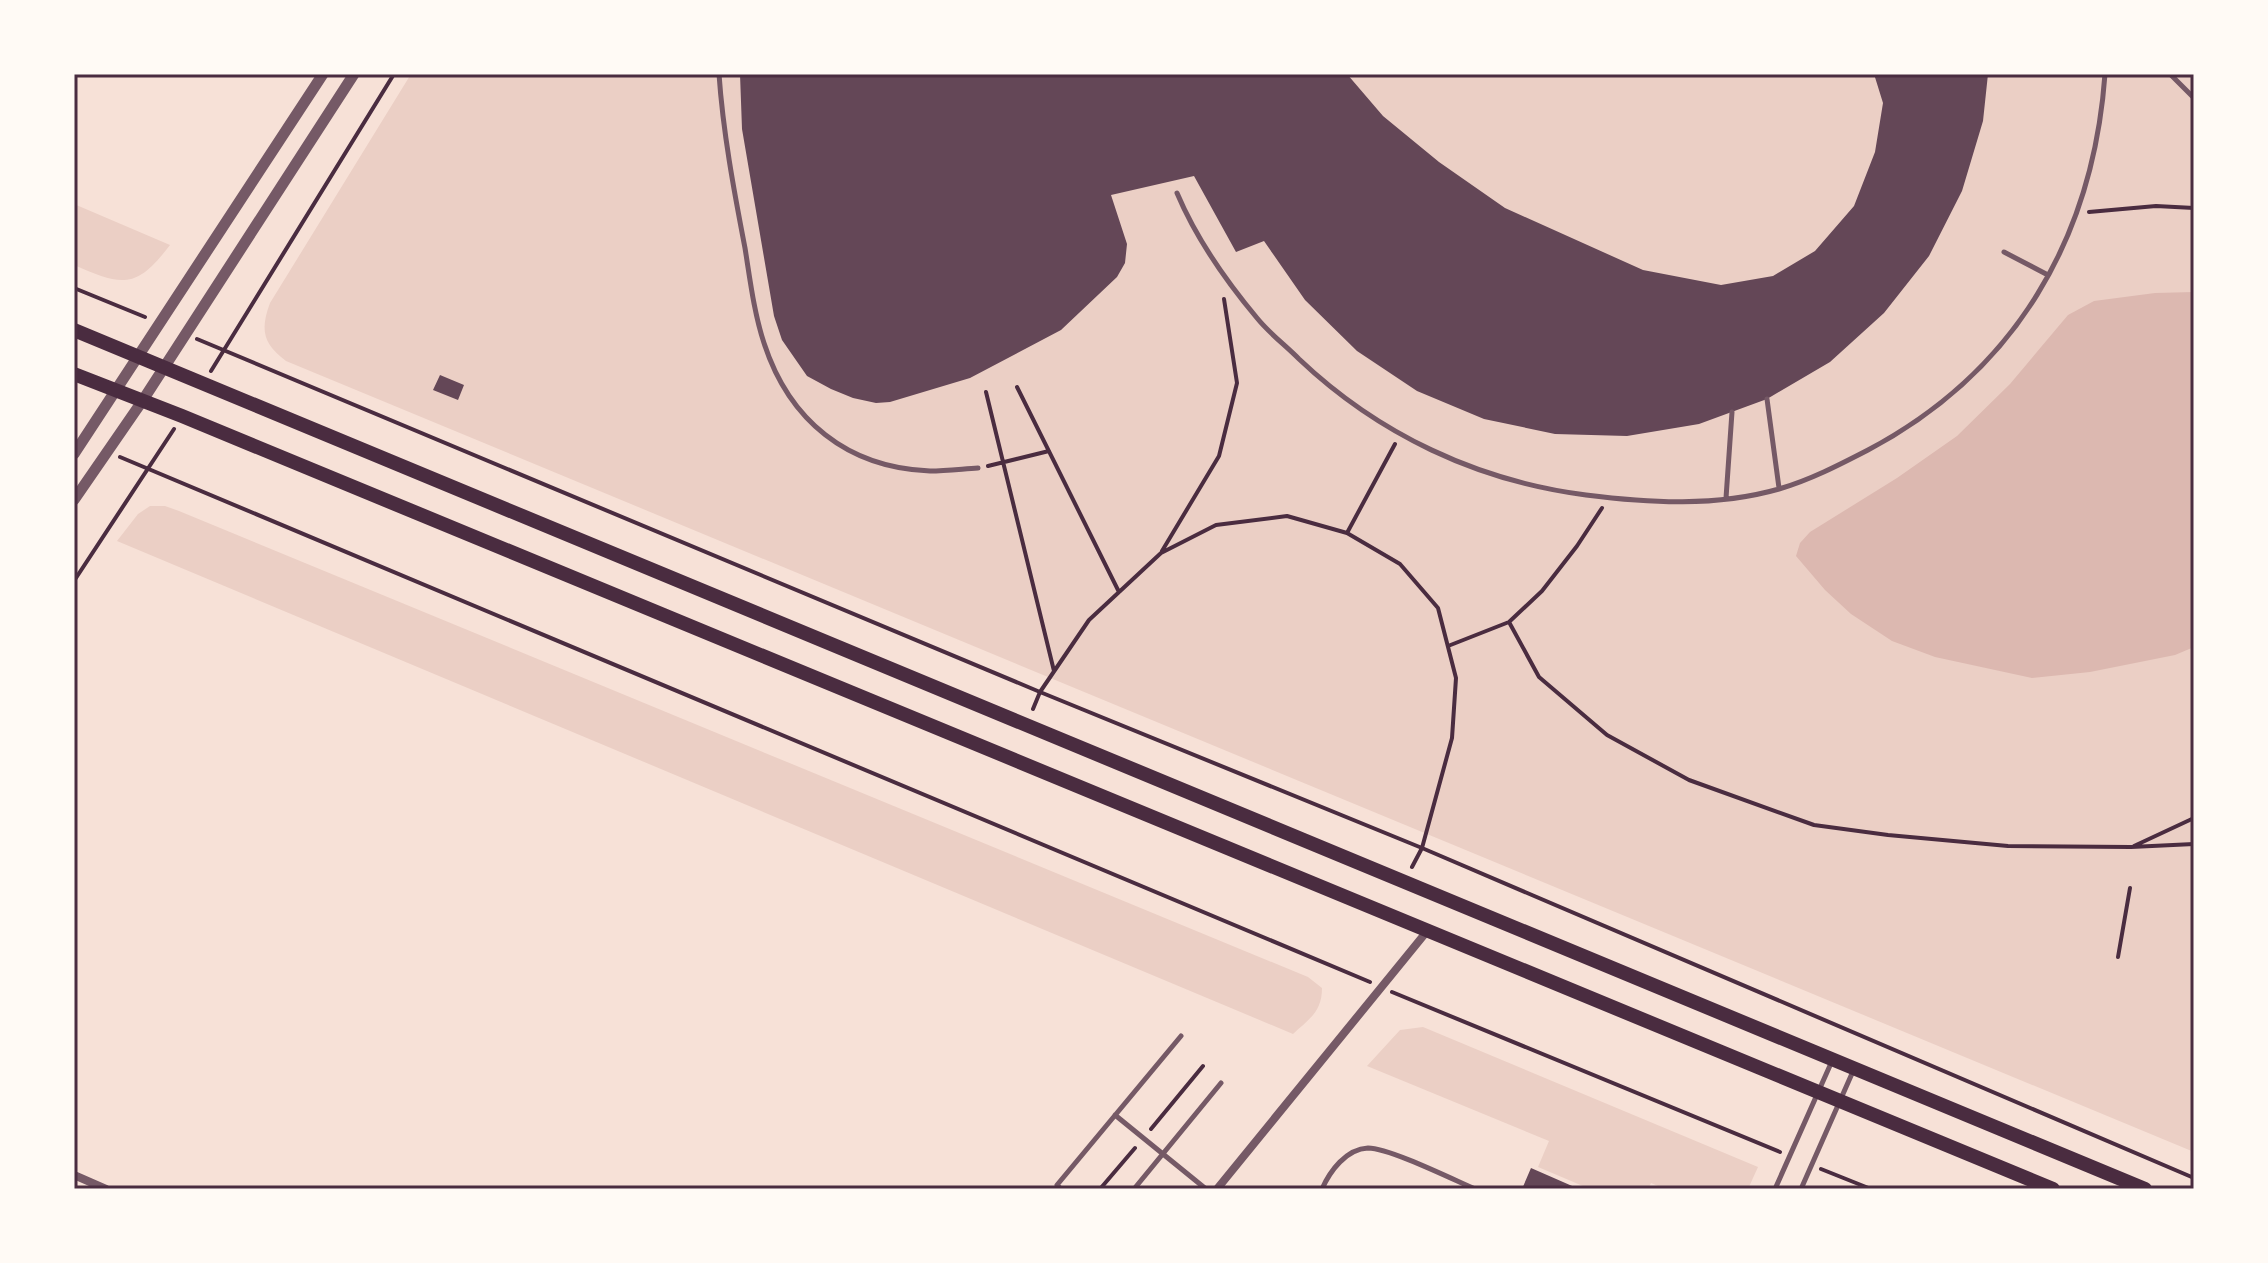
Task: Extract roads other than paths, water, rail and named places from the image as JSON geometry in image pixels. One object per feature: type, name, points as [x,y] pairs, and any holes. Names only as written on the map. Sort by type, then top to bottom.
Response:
[{"type":"main road","points":[[74,330],[2145,1189]]},
{"type":"main road","points":[[74,374],[2053,1189]]},
{"type":"street","points":[[74,454],[323,74]]},
{"type":"street","points":[[74,500],[143,400],[354,74]]},
{"type":"street","points":[[1217,1189],[1428,930]]},
{"type":"street","points":[[74,1175],[106,1189]]},
{"type":"lane","points":[[719,74],[729,157],[763,341],[777,377],[791,401],[837,445],[863,457],[929,471],[978,468]]},
{"type":"lane","points":[[1177,193],[1186,215],[1219,268],[1258,320],[1325,383],[1389,429],[1450,460],[1499,478],[1553,491],[1608,498],[1689,502],[1726,498],[1779,488],[1833,468],[1900,433],[1937,407],[1982,366],[2018,325],[2059,257],[2083,193],[2100,123],[2105,74]]},
{"type":"lane","points":[[2170,74],[2194,98]]},
{"type":"lane","points":[[2004,252],[2048,275]]},
{"type":"lane","points":[[1767,399],[1779,488]]},
{"type":"lane","points":[[1726,498],[1732,412]]},
{"type":"lane","points":[[1061,1189],[1057,1185],[1181,1036]]},
{"type":"lane","points":[[1775,1189],[1832,1060]]},
{"type":"lane","points":[[1801,1189],[1854,1069]]},
{"type":"lane","points":[[1134,1189],[1221,1083]]},
{"type":"lane","points":[[1115,1115],[1206,1189]]},
{"type":"lane","points":[[1322,1189],[1339,1163],[1351,1153],[1366,1148],[1383,1150],[1475,1189]]}]
